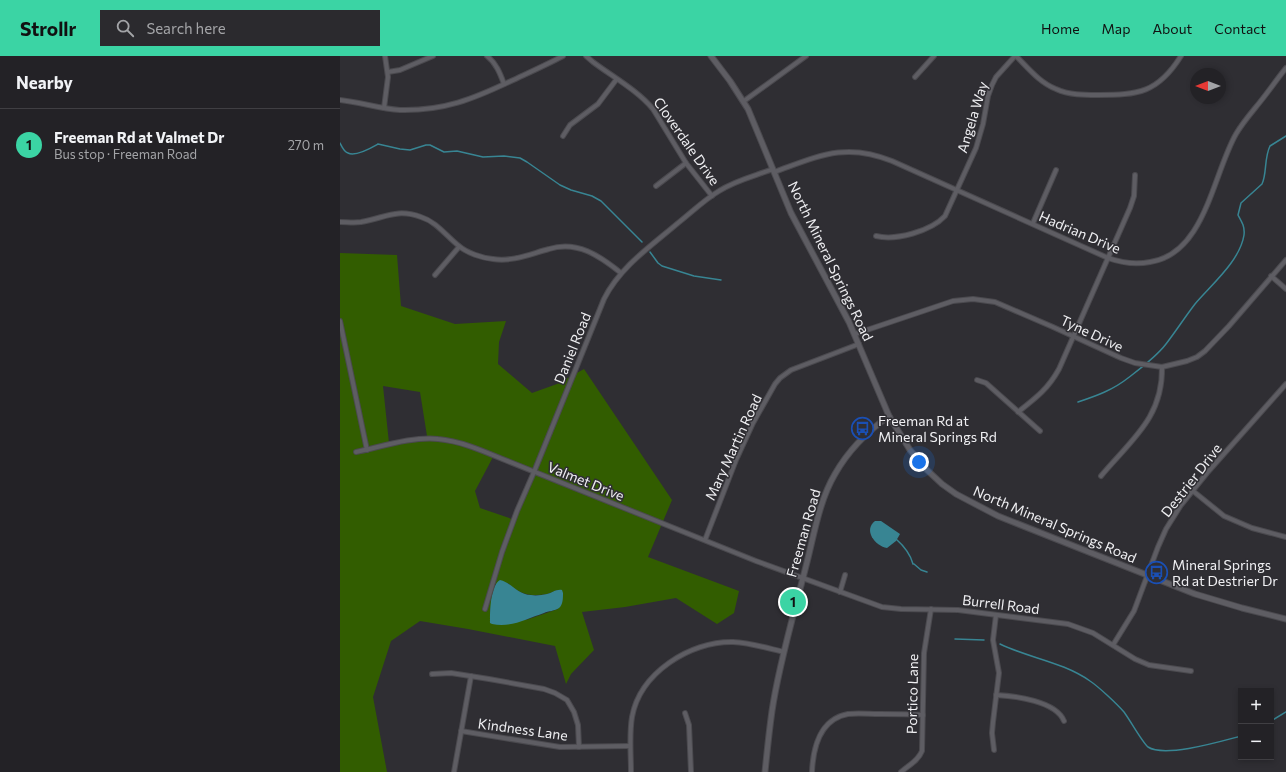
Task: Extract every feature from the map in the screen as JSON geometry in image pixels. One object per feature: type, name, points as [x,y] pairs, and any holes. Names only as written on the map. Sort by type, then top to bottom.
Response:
[{"type":"street","points":[[384,108],[388,85],[388,72],[385,56]]},
{"type":"street","points":[[388,72],[400,70],[433,56]]},
{"type":"street","points":[[487,56],[497,68],[504,84]]},
{"type":"street","points":[[340,100],[400,110],[442,107],[471,99],[563,56]]},
{"type":"street","name":"Cloverdale Drive","points":[[586,56],[616,80],[639,94],[653,108],[686,163],[712,196]]},
{"type":"street","name":"North Mineral Springs Road","points":[[711,56],[744,101],[757,128],[773,171],[795,221],[840,303],[855,334],[889,416],[906,444],[927,470],[946,487],[965,500],[1012,522],[1211,600],[1286,619]]},
{"type":"street","points":[[744,101],[806,56]]},
{"type":"street","points":[[916,77],[934,56]]},
{"type":"street","points":[[1016,56],[1041,80],[1055,89],[1077,94],[1115,95],[1133,94],[1153,86],[1167,75],[1181,56]]},
{"type":"street","name":"Angela Way","points":[[876,236],[889,238],[913,233],[937,223],[945,216],[980,136],[988,96],[992,85],[996,77],[1016,56]]},
{"type":"street","name":"Hadrian Drive","points":[[773,171],[835,152],[861,152],[884,158],[1033,223],[1108,258],[1134,264],[1155,262],[1167,257],[1184,245],[1195,229],[1236,133],[1286,68]]},
{"type":"street","points":[[563,136],[570,125],[598,104],[616,80]]},
{"type":"street","points":[[656,186],[686,163]]},
{"type":"street","points":[[1033,223],[1056,170]]},
{"type":"street","name":"Daniel Road","points":[[485,609],[504,546],[517,511],[604,299],[612,284],[621,273],[712,196],[749,176],[773,171]]},
{"type":"street","points":[[1018,412],[1038,397],[1049,385],[1059,369],[1133,201],[1135,175]]},
{"type":"street","points":[[340,222],[361,222],[392,214],[411,214],[426,219],[434,224],[459,247],[486,258],[505,260],[524,257],[551,248],[578,248],[589,251],[603,258],[621,273]]},
{"type":"street","points":[[435,275],[459,247]]},
{"type":"street","name":"Tyne Drive","points":[[855,334],[952,301],[973,299],[995,302],[1128,361],[1144,365],[1162,366],[1187,361],[1197,357],[1205,351],[1229,326],[1286,260]]},
{"type":"street","points":[[1271,276],[1286,289]]},
{"type":"street","points":[[340,321],[367,450]]},
{"type":"street","name":"Mary Martin Road","points":[[705,540],[736,460],[753,423],[775,384],[780,378],[791,370],[859,344]]},
{"type":"street","points":[[1101,476],[1140,432],[1150,418],[1159,394],[1162,366]]},
{"type":"street","points":[[977,380],[986,382],[1040,431]]},
{"type":"street","name":"Destrier Drive","points":[[1113,645],[1134,611],[1166,529],[1193,491],[1286,384]]},
{"type":"street","name":"Freeman Road","points":[[765,772],[772,710],[784,652],[819,515],[830,483],[834,474],[847,456],[889,416]]},
{"type":"street","name":"Valmet Drive","points":[[356,452],[420,439],[438,438],[460,443],[756,561],[803,578]]},
{"type":"street","points":[[1193,491],[1224,516],[1252,528],[1286,537]]},
{"type":"street","points":[[840,592],[846,575]]},
{"type":"street","name":"Burrell Road","points":[[803,578],[882,608],[958,610],[1076,626],[1092,633],[1135,659],[1149,665],[1191,671]]},
{"type":"street","name":"Portico Lane","points":[[901,772],[916,761],[920,755],[922,742],[924,653],[931,609]]},
{"type":"street","points":[[994,750],[992,733],[999,673],[993,640],[996,615]]},
{"type":"street","points":[[631,772],[630,746],[632,716],[637,701],[646,685],[658,672],[678,657],[694,649],[722,642],[750,644],[784,652]]},
{"type":"street","points":[[432,674],[451,673],[471,676],[544,689],[555,693],[567,700],[574,712],[578,725],[579,747]]},
{"type":"street","points":[[454,772],[471,676]]},
{"type":"street","points":[[996,694],[1036,701],[1057,712],[1064,720]]},
{"type":"street","points":[[685,713],[689,725],[691,772]]},
{"type":"street","points":[[812,772],[817,740],[829,723],[838,717],[847,714],[861,713],[923,715]]},
{"type":"street","name":"Kindness Lane","points":[[462,731],[560,747],[630,746]]},
{"type":"green space","points":[[340,253],[397,255],[401,306],[455,324],[506,321],[499,342],[498,364],[532,393],[557,384],[584,369],[672,500],[648,557],[739,591],[734,613],[717,624],[676,598],[625,607],[582,612],[594,650],[571,674],[566,684],[555,646],[420,621],[391,641],[373,697],[387,772],[340,772]],"holes":[[[383,386],[420,392],[427,436],[389,443]],[[493,457],[532,472],[512,519],[480,508],[475,491]],[[508,583],[516,590],[531,595],[547,594],[559,590],[558,609],[526,620],[490,613],[495,584]]]},
{"type":"water","points":[[875,521],[881,521],[900,534],[896,541],[887,548],[878,544],[870,533],[870,529]]},
{"type":"water","points":[[500,580],[526,594],[541,595],[562,590],[563,597],[561,605],[556,610],[512,624],[492,624],[490,623],[490,612],[492,593]]},
{"type":"waterway","points":[[1078,402],[1098,395],[1116,386],[1153,358],[1166,344],[1195,304],[1224,272],[1237,254],[1244,235],[1244,227],[1238,215],[1241,203],[1262,184],[1265,176],[1267,156],[1270,146],[1286,136]]},
{"type":"waterway","points":[[340,143],[345,152],[351,154],[363,152],[378,144],[410,150],[430,145],[444,152],[457,151],[483,157],[504,156],[520,158],[560,185],[592,196],[601,201],[642,242]]},
{"type":"waterway","points":[[650,252],[662,266],[694,276],[721,280]]},
{"type":"waterway","points":[[896,539],[902,544],[910,556],[913,564],[921,570],[927,572]]},
{"type":"waterway","points":[[955,639],[984,640]]},
{"type":"waterway","points":[[1000,644],[1069,669],[1090,681],[1124,712],[1148,747],[1156,750],[1180,750],[1208,745],[1238,737]]},
{"type":"waterway","points":[[1274,719],[1286,712]]},
{"type":"place","name":"Freeman Rd at Mineral Springs Rd","points":[[862,428]]},
{"type":"place","name":"Mineral Springs Rd at Destrier Dr","points":[[1157,572]]},
{"type":"place","name":"Freeman Rd at Valmet Dr","points":[[793,602]]}]
